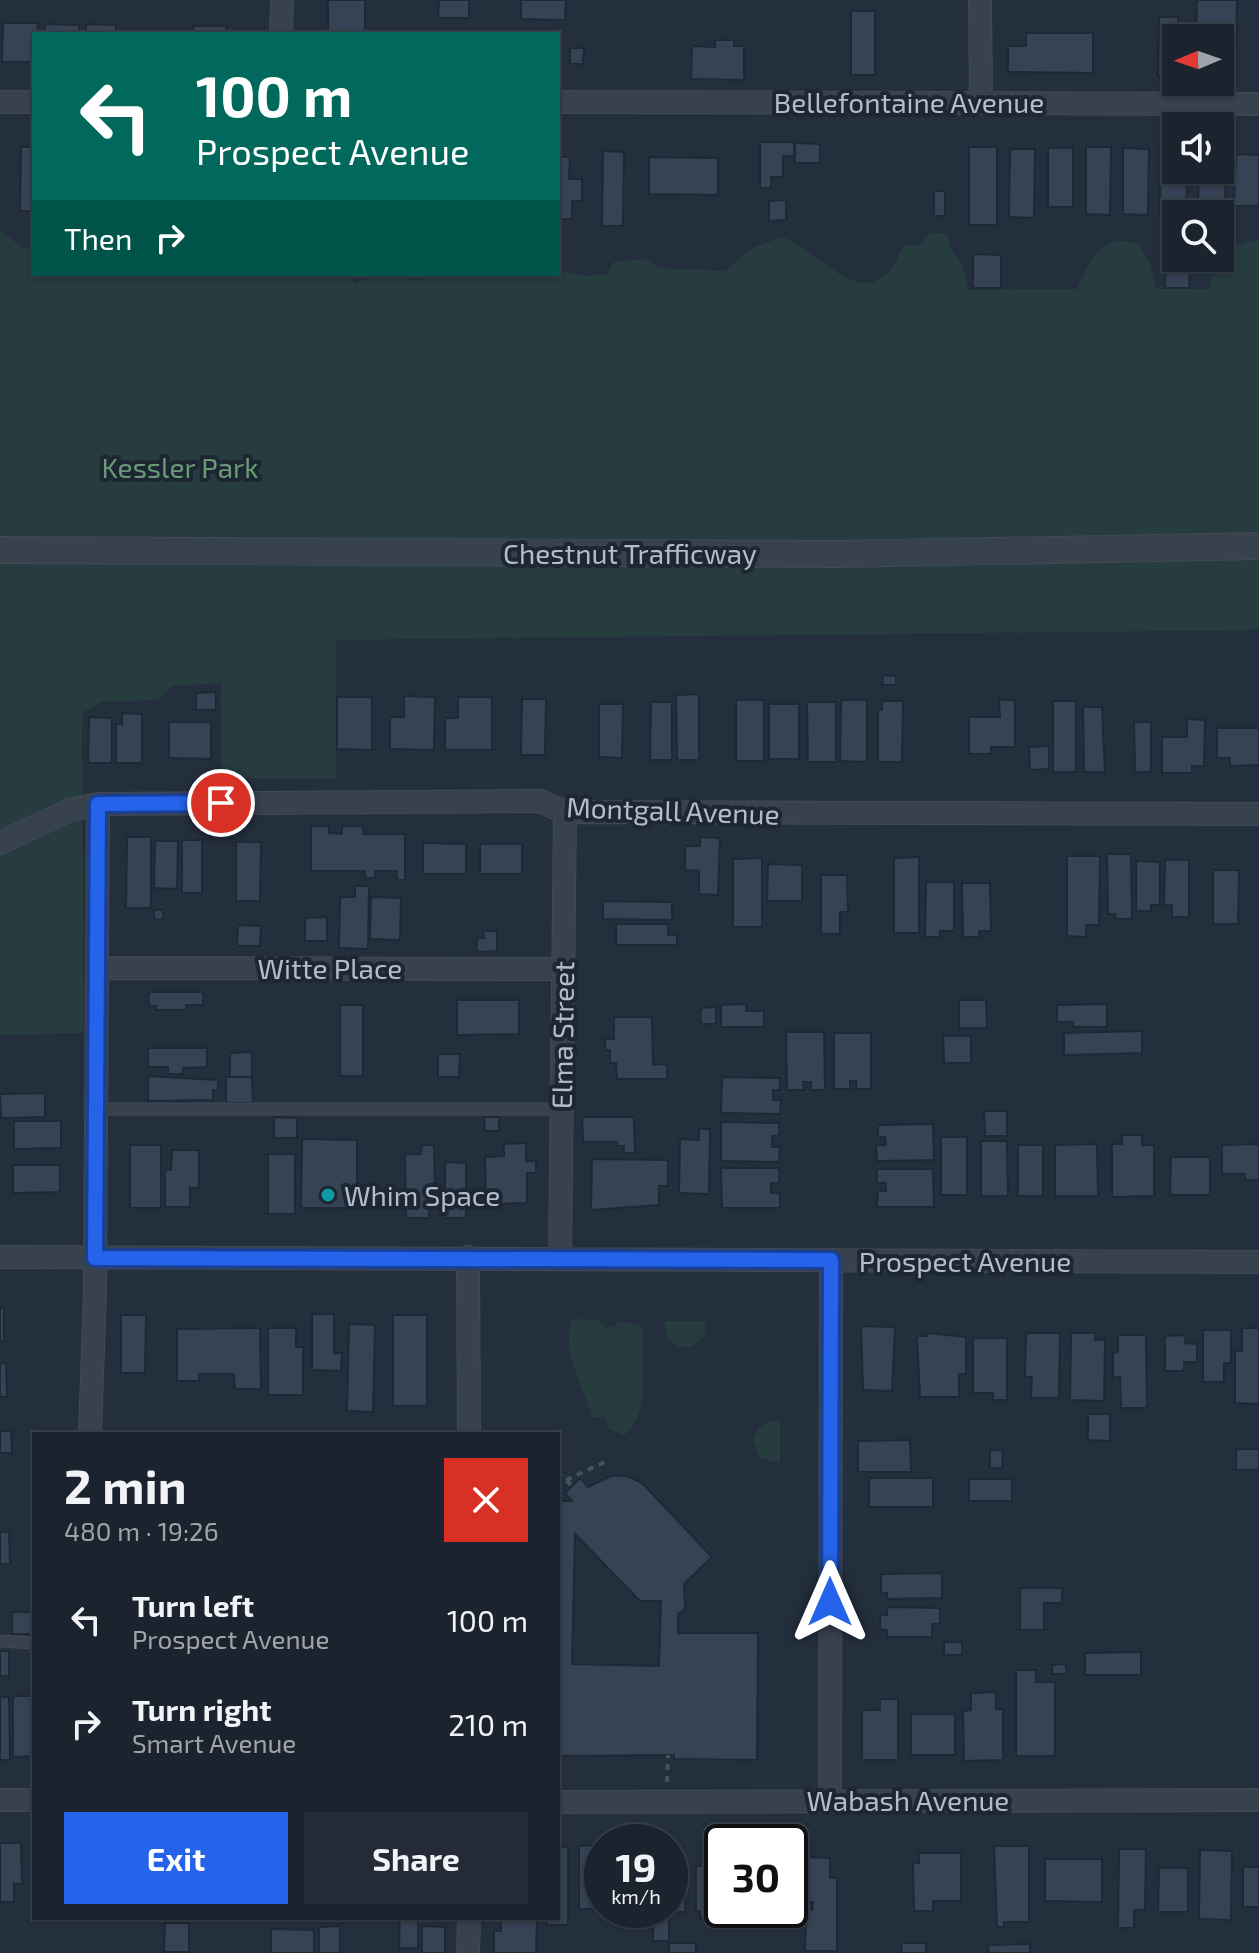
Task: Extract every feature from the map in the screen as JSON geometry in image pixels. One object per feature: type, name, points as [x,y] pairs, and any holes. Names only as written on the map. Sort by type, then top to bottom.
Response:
[{"type":"street","points":[[281,32],[282,0]]},
{"type":"street","points":[[980,0],[981,102]]},
{"type":"street","points":[[0,102],[32,102]]},
{"type":"street","name":"Bellefontaine Avenue","points":[[560,102],[1259,104]]},
{"type":"street","name":"Chestnut Trafficway","points":[[0,550],[839,554],[1259,546]]},
{"type":"street","name":"Montgall Avenue","points":[[0,843],[70,810],[98,804],[540,801],[565,812],[1259,814]]},
{"type":"street","points":[[90,1432],[95,1258],[98,804]]},
{"type":"street","name":"Elma Street","points":[[560,1258],[565,812]]},
{"type":"street","name":"Witte Place","points":[[97,968],[563,969]]},
{"type":"street","name":"Prospect Avenue","points":[[0,1257],[1259,1262]]},
{"type":"street","points":[[468,1257],[469,1432]]},
{"type":"street","points":[[830,1800],[831,1260]]},
{"type":"street","points":[[0,1800],[32,1800]]},
{"type":"street","name":"Wabash Avenue","points":[[560,1802],[1259,1800]]},
{"type":"street","points":[[468,1953],[469,1920]]},
{"type":"lane","points":[[96,1109],[561,1109]]},
{"type":"lane","points":[[0,1641],[32,1643]]},
{"type":"path","points":[[566,1480],[605,1462]]},
{"type":"path","points":[[560,1474],[572,1486]]},
{"type":"path","points":[[667,1784],[668,1755]]},
{"type":"green space","name":"Kessler Park","points":[[0,231],[25,249],[32,247],[32,276],[350,276],[356,284],[375,276],[404,276],[416,280],[425,276],[560,276],[560,271],[587,276],[607,274],[614,262],[644,259],[660,268],[725,271],[754,247],[783,237],[848,279],[863,283],[877,280],[891,269],[903,246],[920,245],[931,233],[947,234],[950,248],[963,266],[968,290],[1077,289],[1099,251],[1107,245],[1126,241],[1139,244],[1151,266],[1156,289],[1209,289],[1214,272],[1234,272],[1234,247],[1259,240],[1259,630],[336,640],[336,778],[222,778],[221,683],[172,686],[158,700],[102,702],[82,713],[84,1033],[0,1035]]},
{"type":"green space","points":[[573,1319],[598,1320],[605,1327],[613,1327],[619,1321],[642,1326],[642,1400],[633,1426],[624,1435],[609,1429],[605,1418],[592,1417],[571,1355],[569,1330]]},
{"type":"green space","points":[[664,1321],[706,1321],[705,1335],[691,1347],[678,1347],[667,1338]]},
{"type":"green space","points":[[769,1421],[780,1421],[780,1463],[760,1458],[753,1441],[758,1428]]},
{"type":"building","points":[[328,0],[365,0],[365,32],[328,32]]},
{"type":"building","points":[[439,0],[469,0],[469,18],[438,18]]},
{"type":"building","points":[[521,0],[566,0],[565,20],[521,19]]},
{"type":"building","points":[[1197,0],[1237,0],[1236,49],[1234,24],[1196,24]]},
{"type":"building","points":[[851,11],[875,11],[875,75],[851,75]]},
{"type":"building","points":[[1159,17],[1178,17],[1178,24],[1162,24],[1162,76],[1158,76]]},
{"type":"building","points":[[3,23],[38,23],[37,32],[32,32],[32,62],[2,62]]},
{"type":"building","points":[[45,24],[79,25],[79,32],[45,32]]},
{"type":"building","points":[[86,24],[116,25],[116,32],[86,32]]},
{"type":"building","points":[[193,26],[226,26],[226,32],[193,32]]},
{"type":"building","points":[[1026,33],[1093,33],[1093,73],[1008,72],[1008,46],[1026,46]]},
{"type":"building","points":[[715,40],[734,40],[734,46],[744,46],[744,80],[691,79],[692,46],[715,47]]},
{"type":"building","points":[[570,48],[584,48],[583,64],[570,64]]},
{"type":"building","points":[[760,142],[794,142],[794,156],[783,156],[783,177],[771,177],[771,188],[760,188]]},
{"type":"building","points":[[795,143],[820,144],[820,163],[795,163]]},
{"type":"building","points":[[21,147],[32,147],[32,211],[20,211]]},
{"type":"building","points":[[969,147],[997,147],[997,225],[969,225]]},
{"type":"building","points":[[1086,147],[1111,147],[1110,215],[1086,214]]},
{"type":"building","points":[[1162,147],[1162,184],[1187,184],[1186,200],[1162,200],[1160,215]]},
{"type":"building","points":[[1048,148],[1073,148],[1073,207],[1048,207]]},
{"type":"building","points":[[1123,148],[1149,149],[1148,215],[1123,214]]},
{"type":"building","points":[[1010,149],[1035,149],[1034,218],[1009,217]]},
{"type":"building","points":[[603,151],[624,152],[623,226],[602,226]]},
{"type":"building","points":[[1236,154],[1259,155],[1259,206],[1234,206]]},
{"type":"building","points":[[560,157],[570,157],[569,179],[582,179],[582,201],[572,201],[572,219],[560,219]]},
{"type":"building","points":[[649,157],[718,158],[718,195],[649,194]]},
{"type":"building","points":[[1199,184],[1225,184],[1225,200],[1198,200]]},
{"type":"building","points":[[934,191],[945,191],[945,216],[934,216]]},
{"type":"building","points":[[786,200],[786,220],[769,221],[769,201]]},
{"type":"building","points":[[973,254],[1001,255],[1001,288],[973,288]]},
{"type":"building","points":[[1166,272],[1190,272],[1189,288],[1165,288]]},
{"type":"building","points":[[883,675],[896,676],[896,685],[882,685]]},
{"type":"building","points":[[216,692],[216,710],[196,710],[196,693]]},
{"type":"building","points":[[699,694],[699,760],[677,760],[676,695]]},
{"type":"building","points":[[404,696],[435,697],[434,750],[390,749],[390,717],[404,717]]},
{"type":"building","points":[[337,697],[372,697],[372,750],[337,749]]},
{"type":"building","points":[[458,697],[492,697],[492,750],[445,750],[445,718],[458,718]]},
{"type":"building","points":[[522,699],[546,699],[545,755],[521,755]]},
{"type":"building","points":[[736,700],[764,700],[764,761],[736,761]]},
{"type":"building","points":[[841,700],[867,700],[867,762],[840,761]]},
{"type":"building","points":[[999,700],[1015,700],[1015,747],[991,747],[991,754],[969,754],[969,717],[1000,717]]},
{"type":"building","points":[[882,701],[903,701],[902,762],[878,762],[878,710],[882,710]]},
{"type":"building","points":[[1053,701],[1076,701],[1076,772],[1053,772]]},
{"type":"building","points":[[651,702],[672,702],[672,760],[650,760]]},
{"type":"building","points":[[807,702],[836,702],[836,762],[808,762]]},
{"type":"building","points":[[599,704],[623,704],[622,758],[599,757]]},
{"type":"building","points":[[769,704],[799,704],[799,759],[769,759]]},
{"type":"building","points":[[1083,707],[1102,707],[1105,772],[1084,772]]},
{"type":"building","points":[[122,713],[142,714],[142,763],[116,763],[116,724],[122,724]]},
{"type":"building","points":[[89,717],[112,718],[112,763],[88,763]]},
{"type":"building","points":[[1187,719],[1205,720],[1204,766],[1192,766],[1192,773],[1162,773],[1162,737],[1187,737]]},
{"type":"building","points":[[169,722],[211,722],[211,759],[169,758]]},
{"type":"building","points":[[1134,722],[1151,722],[1151,772],[1135,772]]},
{"type":"building","points":[[1217,728],[1259,728],[1259,765],[1230,766],[1230,758],[1217,758]]},
{"type":"building","points":[[1049,746],[1049,769],[1030,770],[1029,747]]},
{"type":"building","points":[[311,826],[329,826],[329,833],[342,834],[342,826],[363,826],[363,834],[405,834],[405,880],[397,880],[397,871],[375,871],[375,878],[365,878],[365,871],[311,871]]},
{"type":"building","points":[[127,837],[151,837],[151,908],[126,908]]},
{"type":"building","points":[[700,837],[720,838],[718,895],[699,894],[699,871],[685,870],[685,846],[700,846]]},
{"type":"building","points":[[182,840],[202,840],[202,893],[182,893]]},
{"type":"building","points":[[155,841],[178,841],[177,889],[154,888]]},
{"type":"building","points":[[236,842],[261,842],[260,901],[236,901]]},
{"type":"building","points":[[423,843],[466,844],[466,874],[423,874]]},
{"type":"building","points":[[480,844],[522,844],[522,874],[480,874]]},
{"type":"building","points":[[1107,854],[1131,854],[1132,919],[1116,919],[1115,914],[1108,914]]},
{"type":"building","points":[[1067,856],[1100,856],[1099,925],[1086,925],[1086,937],[1067,936]]},
{"type":"building","points":[[919,857],[919,933],[894,933],[894,858]]},
{"type":"building","points":[[762,858],[762,927],[733,927],[733,859]]},
{"type":"building","points":[[1165,860],[1189,860],[1189,917],[1172,917],[1172,905],[1164,905]]},
{"type":"building","points":[[1136,861],[1160,862],[1160,905],[1151,905],[1151,911],[1136,911]]},
{"type":"building","points":[[768,864],[802,865],[802,901],[767,901]]},
{"type":"building","points":[[1213,870],[1239,870],[1238,924],[1213,924]]},
{"type":"building","points":[[821,875],[847,875],[848,912],[840,912],[840,934],[821,934]]},
{"type":"building","points":[[926,882],[954,882],[954,931],[940,931],[940,937],[925,937]]},
{"type":"building","points":[[962,883],[990,883],[991,931],[979,931],[979,937],[963,937]]},
{"type":"building","points":[[355,886],[369,886],[368,949],[339,948],[340,897],[355,897]]},
{"type":"building","points":[[371,897],[401,898],[400,940],[370,939]]},
{"type":"building","points":[[603,901],[672,902],[672,920],[603,919]]},
{"type":"building","points":[[154,910],[163,910],[163,920],[154,919]]},
{"type":"building","points":[[327,917],[327,941],[305,941],[305,918]]},
{"type":"building","points":[[616,924],[668,924],[668,935],[677,935],[677,945],[616,945]]},
{"type":"building","points":[[238,925],[261,926],[260,946],[237,946]]},
{"type":"building","points":[[483,931],[497,931],[497,951],[477,952],[477,938],[484,938]]},
{"type":"building","points":[[149,992],[203,992],[203,1005],[186,1005],[186,1010],[156,1010],[156,1006],[149,1006]]},
{"type":"building","points":[[457,1000],[519,1000],[519,1034],[457,1035]]},
{"type":"building","points":[[959,1000],[986,1000],[987,1028],[959,1028]]},
{"type":"building","points":[[746,1004],[746,1011],[764,1011],[764,1027],[721,1027],[721,1005]]},
{"type":"building","points":[[1107,1004],[1107,1027],[1073,1027],[1073,1022],[1057,1022],[1057,1005]]},
{"type":"building","points":[[340,1005],[363,1005],[363,1076],[340,1076]]},
{"type":"building","points":[[716,1007],[716,1024],[701,1024],[701,1008]]},
{"type":"building","points":[[614,1017],[652,1017],[653,1065],[667,1064],[667,1079],[617,1079],[616,1063],[610,1063],[610,1050],[605,1050],[605,1039],[614,1039]]},
{"type":"building","points":[[1142,1031],[1142,1053],[1064,1055],[1064,1033]]},
{"type":"building","points":[[786,1032],[824,1032],[825,1090],[811,1090],[811,1082],[803,1082],[804,1090],[787,1090]]},
{"type":"building","points":[[834,1033],[871,1033],[871,1089],[856,1089],[856,1081],[850,1081],[850,1089],[834,1089]]},
{"type":"building","points":[[943,1036],[971,1036],[971,1063],[944,1063]]},
{"type":"building","points":[[148,1048],[207,1048],[207,1067],[183,1068],[183,1074],[168,1074],[168,1067],[148,1067]]},
{"type":"building","points":[[252,1052],[252,1077],[230,1077],[230,1053]]},
{"type":"building","points":[[438,1054],[460,1054],[459,1077],[438,1077]]},
{"type":"building","points":[[148,1076],[218,1080],[218,1090],[213,1090],[213,1100],[148,1101]]},
{"type":"building","points":[[226,1077],[252,1077],[253,1103],[226,1103]]},
{"type":"building","points":[[722,1077],[780,1078],[780,1090],[773,1090],[773,1100],[781,1100],[780,1114],[721,1113]]},
{"type":"building","points":[[45,1093],[45,1117],[1,1118],[0,1094]]},
{"type":"building","points":[[984,1111],[1007,1111],[1007,1136],[985,1136]]},
{"type":"building","points":[[274,1117],[297,1118],[297,1138],[274,1138]]},
{"type":"building","points":[[484,1117],[499,1117],[499,1131],[485,1131]]},
{"type":"building","points":[[582,1117],[634,1117],[635,1153],[623,1153],[624,1146],[617,1146],[617,1142],[583,1142]]},
{"type":"building","points":[[14,1121],[61,1121],[61,1148],[14,1149]]},
{"type":"building","points":[[721,1122],[779,1123],[779,1136],[772,1136],[772,1147],[780,1147],[779,1162],[721,1161]]},
{"type":"building","points":[[933,1124],[934,1160],[877,1161],[876,1145],[886,1145],[885,1137],[878,1137],[878,1125]]},
{"type":"building","points":[[699,1129],[710,1129],[709,1194],[679,1193],[680,1139],[699,1140]]},
{"type":"building","points":[[1122,1135],[1142,1135],[1142,1145],[1154,1145],[1154,1196],[1112,1197],[1112,1144],[1122,1144]]},
{"type":"building","points":[[941,1137],[967,1137],[967,1195],[941,1195]]},
{"type":"building","points":[[302,1139],[357,1140],[357,1208],[301,1208]]},
{"type":"building","points":[[981,1141],[1007,1141],[1008,1196],[981,1196]]},
{"type":"building","points":[[526,1143],[526,1161],[536,1161],[536,1173],[527,1173],[527,1203],[486,1204],[485,1157],[504,1156],[504,1144]]},
{"type":"building","points":[[1097,1144],[1098,1196],[1055,1196],[1055,1145]]},
{"type":"building","points":[[1259,1144],[1259,1180],[1245,1180],[1245,1174],[1222,1174],[1222,1145]]},
{"type":"building","points":[[130,1145],[161,1145],[161,1208],[130,1208]]},
{"type":"building","points":[[422,1145],[434,1145],[435,1191],[429,1191],[429,1218],[406,1218],[405,1154],[421,1154]]},
{"type":"building","points":[[1018,1145],[1043,1145],[1043,1196],[1018,1196]]},
{"type":"building","points":[[172,1150],[199,1150],[199,1188],[190,1188],[190,1207],[165,1207],[165,1170],[171,1170]]},
{"type":"building","points":[[268,1154],[295,1154],[295,1214],[268,1214]]},
{"type":"building","points":[[1171,1157],[1210,1157],[1210,1195],[1170,1195]]},
{"type":"building","points":[[592,1159],[668,1160],[668,1186],[659,1186],[659,1205],[591,1210]]},
{"type":"building","points":[[445,1162],[466,1163],[466,1218],[445,1218]]},
{"type":"building","points":[[13,1165],[60,1165],[60,1192],[13,1193]]},
{"type":"building","points":[[721,1168],[779,1168],[779,1183],[771,1183],[771,1193],[780,1193],[780,1208],[722,1208]]},
{"type":"building","points":[[877,1169],[933,1169],[934,1207],[877,1207],[878,1191],[886,1191],[886,1183],[877,1183]]},
{"type":"building","points":[[0,1308],[4,1308],[4,1341],[0,1341]]},
{"type":"building","points":[[312,1314],[334,1314],[334,1353],[342,1353],[341,1371],[312,1370]]},
{"type":"building","points":[[121,1315],[146,1315],[145,1373],[121,1373]]},
{"type":"building","points":[[393,1315],[427,1315],[427,1406],[393,1406]]},
{"type":"building","points":[[349,1324],[375,1325],[373,1412],[347,1411]]},
{"type":"building","points":[[861,1326],[895,1327],[892,1391],[863,1390]]},
{"type":"building","points":[[260,1328],[261,1389],[235,1389],[234,1374],[199,1374],[199,1381],[177,1381],[177,1329]]},
{"type":"building","points":[[268,1328],[296,1328],[296,1347],[303,1347],[303,1395],[268,1395]]},
{"type":"building","points":[[1242,1328],[1259,1328],[1259,1404],[1235,1403],[1235,1351],[1242,1351]]},
{"type":"building","points":[[1203,1330],[1231,1330],[1231,1363],[1224,1363],[1224,1382],[1203,1382]]},
{"type":"building","points":[[927,1333],[966,1337],[966,1374],[959,1374],[959,1397],[920,1397],[917,1336],[927,1336]]},
{"type":"building","points":[[1026,1333],[1060,1333],[1059,1398],[1031,1398],[1032,1377],[1025,1377]]},
{"type":"building","points":[[1071,1333],[1096,1333],[1095,1340],[1105,1340],[1104,1401],[1070,1400]]},
{"type":"building","points":[[1118,1335],[1146,1335],[1147,1408],[1121,1408],[1120,1377],[1113,1378],[1113,1353],[1118,1352]]},
{"type":"building","points":[[1186,1335],[1185,1343],[1197,1344],[1197,1362],[1184,1362],[1184,1371],[1165,1371],[1165,1336]]},
{"type":"building","points":[[973,1338],[1007,1338],[1007,1400],[993,1400],[993,1393],[973,1393]]},
{"type":"building","points":[[0,1363],[6,1363],[7,1397],[0,1397]]},
{"type":"building","points":[[1088,1414],[1110,1414],[1110,1441],[1088,1440]]},
{"type":"building","points":[[0,1431],[11,1431],[12,1453],[0,1453]]},
{"type":"building","points":[[910,1440],[911,1472],[858,1472],[858,1441]]},
{"type":"building","points":[[1236,1449],[1259,1449],[1259,1470],[1236,1470]]},
{"type":"building","points":[[990,1450],[1003,1450],[1002,1468],[990,1468]]},
{"type":"building","points":[[611,1476],[627,1476],[642,1483],[712,1557],[684,1584],[685,1609],[678,1614],[678,1633],[758,1633],[757,1760],[674,1759],[674,1755],[560,1756],[560,1501],[572,1501],[565,1493],[580,1478],[588,1487]],"holes":[[[575,1534],[640,1601],[661,1601],[659,1666],[572,1664]]]},
{"type":"building","points":[[869,1478],[933,1478],[933,1507],[869,1507]]},
{"type":"building","points":[[969,1479],[1012,1479],[1012,1501],[969,1501]]},
{"type":"building","points":[[0,1532],[9,1532],[10,1564],[0,1564]]},
{"type":"building","points":[[942,1573],[942,1598],[887,1599],[887,1593],[881,1593],[881,1574]]},
{"type":"building","points":[[1020,1588],[1062,1588],[1062,1603],[1044,1603],[1044,1630],[1020,1630]]},
{"type":"building","points":[[887,1607],[940,1608],[940,1624],[932,1624],[932,1637],[887,1637],[887,1630],[880,1629],[880,1615],[887,1615]]},
{"type":"building","points":[[12,1612],[32,1612],[32,1634],[12,1634]]},
{"type":"building","points":[[944,1642],[962,1642],[962,1655],[944,1655]]},
{"type":"building","points":[[0,1651],[9,1651],[9,1676],[0,1676]]},
{"type":"building","points":[[1141,1652],[1141,1675],[1085,1675],[1085,1653]]},
{"type":"building","points":[[1066,1664],[1067,1674],[1052,1674],[1052,1665]]},
{"type":"building","points":[[1016,1670],[1036,1670],[1036,1682],[1055,1682],[1055,1756],[1016,1756]]},
{"type":"building","points":[[996,1692],[996,1709],[1003,1709],[1003,1760],[964,1761],[963,1711],[971,1710],[971,1693]]},
{"type":"building","points":[[13,1696],[32,1696],[32,1756],[13,1757]]},
{"type":"building","points":[[0,1697],[9,1697],[10,1760],[0,1760]]},
{"type":"building","points":[[880,1699],[898,1699],[898,1760],[862,1760],[862,1710],[880,1710]]},
{"type":"building","points":[[911,1714],[955,1714],[955,1755],[911,1755]]},
{"type":"building","points":[[0,1843],[21,1843],[22,1884],[14,1884],[14,1902],[0,1902]]},
{"type":"building","points":[[579,1846],[584,1846],[584,1909],[579,1909]]},
{"type":"building","points":[[994,1846],[1029,1846],[1029,1922],[1004,1922],[1004,1927],[997,1927]]},
{"type":"building","points":[[560,1847],[568,1847],[568,1925],[547,1925],[547,1920],[560,1920]]},
{"type":"building","points":[[1119,1849],[1146,1849],[1145,1910],[1134,1910],[1134,1928],[1118,1928]]},
{"type":"building","points":[[1200,1850],[1232,1851],[1231,1920],[1199,1919]]},
{"type":"building","points":[[919,1853],[961,1853],[961,1901],[933,1901],[933,1911],[914,1911],[913,1863],[919,1863]]},
{"type":"building","points":[[808,1857],[830,1858],[830,1878],[837,1878],[837,1951],[805,1951],[808,1910],[812,1910],[813,1902],[808,1902]]},
{"type":"building","points":[[1045,1859],[1102,1859],[1102,1902],[1045,1901]]},
{"type":"building","points":[[696,1866],[704,1866],[704,1919],[700,1919],[700,1911],[696,1911]]},
{"type":"building","points":[[1243,1867],[1259,1867],[1259,1907],[1243,1907]]},
{"type":"building","points":[[1159,1868],[1188,1868],[1188,1912],[1158,1912]]},
{"type":"building","points":[[400,1920],[418,1920],[418,1948],[399,1948]]},
{"type":"building","points":[[501,1921],[537,1921],[536,1953],[494,1953],[494,1931],[501,1931]]},
{"type":"building","points":[[165,1923],[189,1923],[189,1952],[164,1952]]},
{"type":"building","points":[[340,1926],[340,1953],[319,1953],[319,1927]]},
{"type":"building","points":[[422,1926],[445,1927],[445,1953],[422,1953]]},
{"type":"building","points":[[653,1928],[669,1928],[669,1941],[653,1941]]},
{"type":"building","points":[[271,1929],[314,1930],[314,1953],[271,1953]]},
{"type":"building","points":[[669,1943],[696,1943],[696,1953],[669,1953]]},
{"type":"building","points":[[902,1943],[926,1943],[926,1953],[901,1953]]},
{"type":"building","points":[[1030,1944],[1030,1953],[989,1953],[988,1945]]},
{"type":"place","name":"Whim Space","points":[[328,1195]]},
{"type":"route","points":[[221,803],[98,804],[95,1258],[831,1260],[830,1602]]}]
